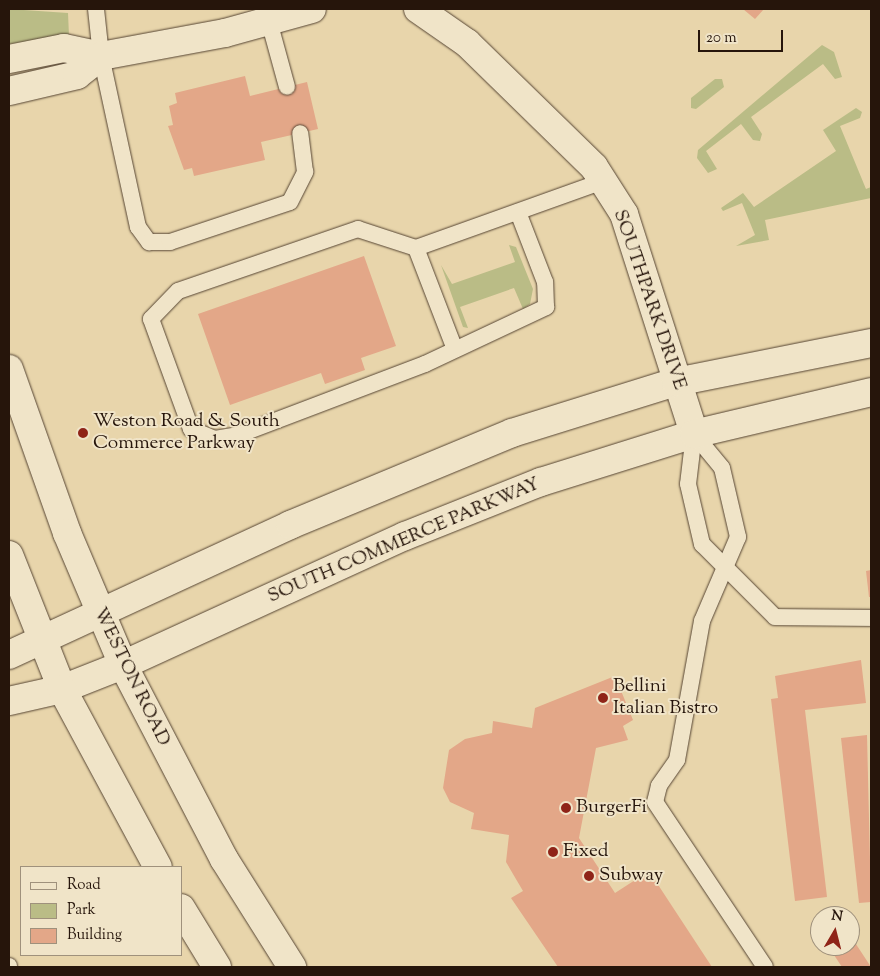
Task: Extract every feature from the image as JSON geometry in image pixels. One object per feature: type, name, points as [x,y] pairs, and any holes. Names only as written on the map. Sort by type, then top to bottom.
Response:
[{"type":"street","points":[[9,59],[64,48],[101,56],[270,21],[312,9]]},
{"type":"street","name":"SOUTHPARK DRIVE","points":[[418,9],[468,43],[549,118],[603,181],[624,214],[694,434]]},
{"type":"street","points":[[9,91],[76,75],[101,56]]},
{"type":"street","points":[[9,654],[439,460],[582,408],[676,382],[871,343]]},
{"type":"street","name":"WESTON ROAD","points":[[9,369],[99,613],[123,665],[224,858],[292,967]]},
{"type":"street","name":"SOUTH COMMERCE PARKWAY","points":[[9,701],[62,689],[123,665],[467,510],[615,457],[694,434],[871,392]]},
{"type":"street","points":[[9,555],[62,689],[157,866]]},
{"type":"street","points":[[182,910],[217,967]]},
{"type":"lane","points":[[96,9],[101,56],[138,227],[149,242],[170,242],[290,202],[304,172],[300,133]]},
{"type":"lane","points":[[270,21],[287,87]]},
{"type":"lane","points":[[518,212],[545,282],[546,307],[454,347],[425,364],[238,435],[215,439],[191,429],[151,319],[178,291],[358,229],[416,248],[603,181]]},
{"type":"lane","points":[[416,248],[454,347]]},
{"type":"lane","points":[[694,434],[722,468],[738,537],[702,621],[677,760],[659,786],[655,802],[765,967]]},
{"type":"lane","points":[[694,434],[688,484],[702,544],[775,617],[871,618]]},
{"type":"green space","points":[[9,9],[68,13],[69,36],[9,44]]},
{"type":"green space","points":[[822,45],[834,52],[842,77],[835,79],[823,64],[751,117],[762,134],[760,141],[753,140],[741,124],[706,151],[717,169],[708,173],[697,158],[698,150]]},
{"type":"green space","points":[[715,79],[722,79],[724,87],[696,109],[691,108],[691,98]]},
{"type":"green space","points":[[856,108],[862,112],[860,118],[840,126],[866,189],[871,187],[871,198],[765,220],[769,240],[736,246],[755,235],[742,203],[723,211],[721,208],[743,193],[754,207],[836,151],[823,130]]},
{"type":"green space","points":[[509,245],[516,247],[533,289],[530,304],[523,309],[514,288],[460,307],[468,328],[463,327],[441,265],[452,284],[515,262]]},
{"type":"building","points":[[743,9],[764,9],[755,19]]},
{"type":"building","points":[[245,76],[250,96],[307,82],[318,129],[261,142],[265,160],[194,176],[192,168],[184,170],[168,126],[173,125],[169,106],[177,103],[175,93]]},
{"type":"building","points":[[364,256],[396,346],[361,358],[365,370],[325,384],[321,373],[230,405],[198,314]]},
{"type":"building","points":[[871,570],[871,597],[869,597],[866,571]]},
{"type":"building","points":[[861,660],[866,703],[805,710],[827,897],[795,901],[771,699],[778,698],[775,676]]},
{"type":"building","points":[[615,676],[633,720],[623,726],[628,740],[596,748],[579,838],[615,893],[649,871],[712,967],[558,967],[511,898],[523,891],[506,862],[509,835],[471,829],[474,813],[450,802],[443,788],[449,750],[465,739],[492,733],[493,721],[532,728],[535,708]]},
{"type":"building","points":[[867,735],[871,902],[859,903],[841,738]]},
{"type":"building","points":[[860,950],[871,967],[842,967],[835,956],[860,956]]},
{"type":"place","name":"Weston Road & South Commerce Parkway","points":[[83,433]]},
{"type":"place","name":"Bellini Italian Bistro","points":[[603,698]]},
{"type":"place","name":"BurgerFi","points":[[566,808]]},
{"type":"place","name":"Fixed","points":[[553,852]]},
{"type":"place","name":"Subway","points":[[589,876]]}]
